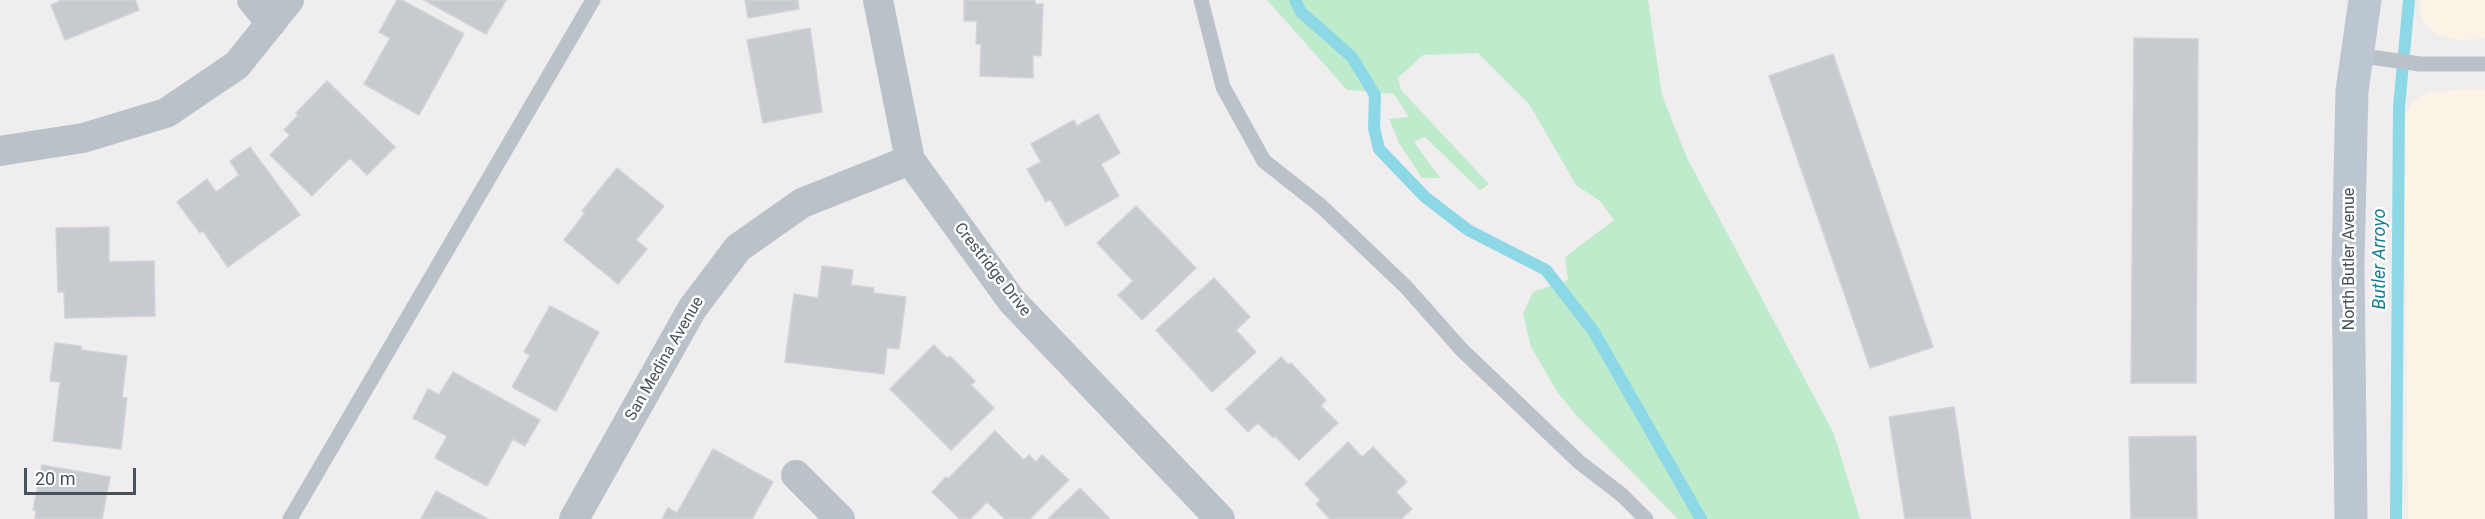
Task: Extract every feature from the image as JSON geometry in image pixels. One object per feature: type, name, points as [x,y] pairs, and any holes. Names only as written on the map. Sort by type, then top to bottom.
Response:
[{"type":"main road","name":"North Butler Avenue","points":[[2351,519],[2349,265],[2352,91],[2365,0]]},
{"type":"street","points":[[252,0],[270,23]]},
{"type":"street","points":[[0,151],[83,138],[166,113],[237,65],[289,0]]},
{"type":"street","name":"Crestridge Drive","points":[[878,0],[910,160],[1012,301],[1220,519]]},
{"type":"street","name":"San Medina Avenue","points":[[574,519],[692,309],[738,248],[802,203],[910,160]]},
{"type":"street","points":[[796,476],[840,519]]},
{"type":"lane","points":[[290,519],[592,0]]},
{"type":"lane","points":[[1201,0],[1222,87],[1264,161],[1321,206],[1406,288],[1469,357],[1579,462],[1622,495],[1646,519]]},
{"type":"lane","points":[[2356,55],[2420,64],[2485,64]]},
{"type":"shaded area","points":[[2420,0],[2485,0],[2485,39],[2457,40],[2436,34],[2423,21]]},
{"type":"shaded area","points":[[2485,89],[2485,519],[2408,519],[2404,127],[2406,114],[2414,101],[2429,92]]},
{"type":"green space","points":[[1267,0],[1648,0],[1662,95],[1687,158],[1834,434],[1860,519],[1678,519],[1578,417],[1558,393],[1531,347],[1523,314],[1533,292],[1568,280],[1565,257],[1614,220],[1600,201],[1576,185],[1529,104],[1478,53],[1423,55],[1398,78],[1401,90],[1489,184],[1480,190],[1425,137],[1414,142],[1440,178],[1422,178],[1399,143],[1389,119],[1409,117],[1394,94],[1347,90]]},
{"type":"building","points":[[62,0],[135,0],[139,10],[65,40],[51,5]]},
{"type":"building","points":[[397,0],[402,0],[464,34],[419,115],[364,84],[390,38],[379,32]]},
{"type":"building","points":[[424,0],[506,0],[486,34]]},
{"type":"building","points":[[745,0],[798,0],[799,9],[748,18]]},
{"type":"building","points":[[964,0],[1035,0],[1035,4],[1043,4],[1041,56],[1033,55],[1033,78],[980,76],[981,44],[976,44],[977,21],[964,21]]},
{"type":"building","points":[[810,28],[822,112],[763,123],[747,40]]},
{"type":"building","points":[[2134,38],[2198,39],[2196,383],[2131,383]]},
{"type":"building","points":[[1833,54],[1933,347],[1870,368],[1769,76]]},
{"type":"building","points":[[327,81],[395,147],[367,175],[350,158],[312,196],[270,155],[290,135],[284,130],[298,115],[296,113]]},
{"type":"building","points":[[1098,114],[1120,153],[1101,164],[1119,196],[1066,226],[1050,199],[1046,202],[1027,169],[1041,162],[1031,144],[1074,120],[1077,126]]},
{"type":"building","points":[[250,147],[300,215],[228,267],[203,231],[200,233],[177,202],[207,179],[216,192],[239,175],[230,161]]},
{"type":"building","points":[[617,168],[664,206],[636,240],[647,249],[618,284],[564,240],[585,213],[582,211]]},
{"type":"building","points":[[1136,206],[1196,268],[1142,320],[1118,295],[1133,281],[1097,243]]},
{"type":"building","points":[[109,227],[109,262],[154,261],[155,316],[65,318],[64,292],[58,292],[56,228]]},
{"type":"building","points":[[822,266],[853,270],[851,285],[874,288],[873,293],[906,297],[899,349],[887,348],[884,374],[785,362],[794,294],[818,298]]},
{"type":"building","points":[[1214,278],[1250,317],[1236,330],[1256,352],[1212,392],[1156,330]]},
{"type":"building","points":[[550,306],[599,332],[556,411],[512,387],[530,355],[524,352]]},
{"type":"building","points":[[55,343],[81,346],[81,350],[127,356],[122,397],[127,398],[121,449],[53,441],[60,382],[50,381]]},
{"type":"building","points":[[934,345],[947,358],[950,356],[975,381],[971,385],[994,408],[951,450],[890,389]]},
{"type":"building","points":[[1281,357],[1289,365],[1291,363],[1326,400],[1321,406],[1338,423],[1299,460],[1258,423],[1248,432],[1226,409]]},
{"type":"building","points":[[453,372],[540,420],[525,446],[513,439],[487,486],[435,458],[447,436],[413,418],[428,389],[439,395]]},
{"type":"building","points":[[1954,407],[1971,519],[1905,519],[1889,417]]},
{"type":"building","points":[[995,431],[1024,460],[1029,455],[1036,462],[1042,455],[1069,480],[1030,519],[1005,519],[987,502],[970,519],[960,519],[932,492]]},
{"type":"building","points":[[2196,436],[2197,519],[2131,519],[2129,437]]},
{"type":"building","points":[[1348,442],[1362,457],[1373,447],[1407,482],[1396,492],[1412,509],[1401,519],[1330,519],[1316,504],[1320,500],[1305,484]]},
{"type":"building","points":[[713,449],[773,482],[752,519],[662,519],[668,508],[677,513]]},
{"type":"building","points":[[42,465],[110,477],[102,519],[35,519],[36,511],[33,510]]},
{"type":"building","points":[[1080,488],[1110,519],[1048,519]]},
{"type":"building","points":[[436,491],[488,519],[421,519]]},
{"type":"waterway","points":[[1295,0],[1301,12],[1352,57],[1375,95],[1374,128],[1379,149],[1425,197],[1468,230],[1546,270],[1594,332],[1701,519]]},
{"type":"waterway","name":"Butler Arroyo","points":[[2396,519],[2399,107],[2409,0]]}]
